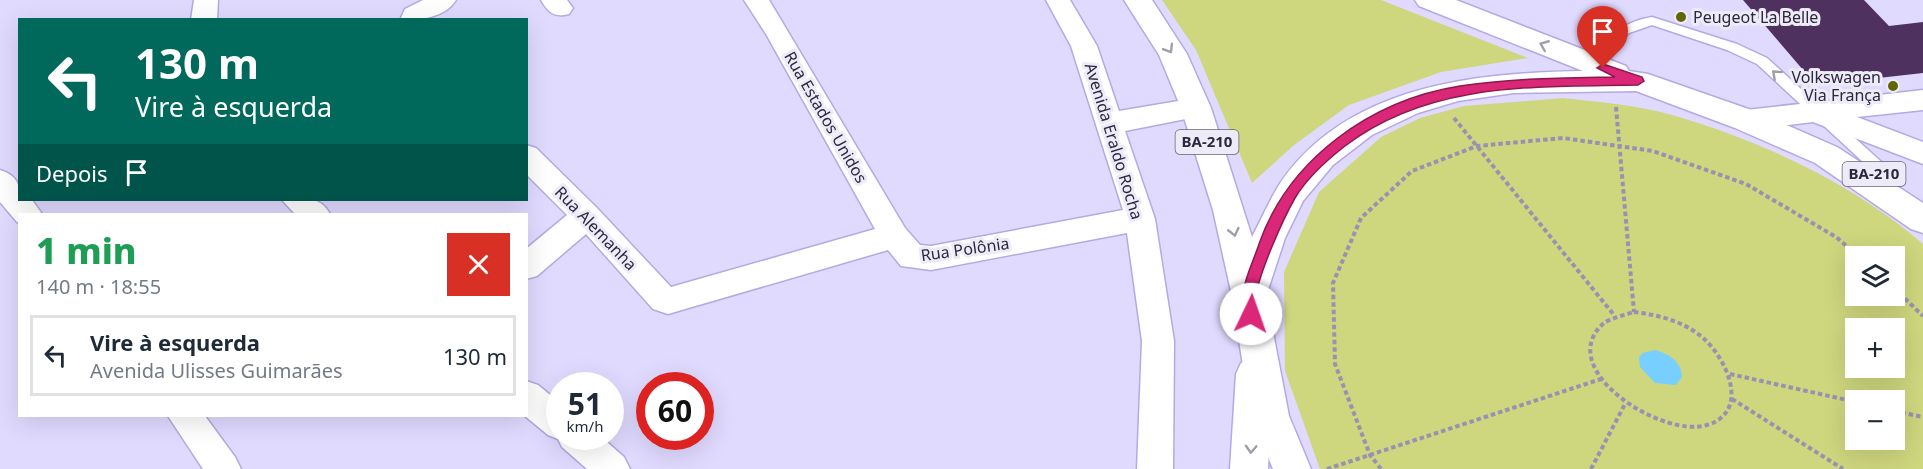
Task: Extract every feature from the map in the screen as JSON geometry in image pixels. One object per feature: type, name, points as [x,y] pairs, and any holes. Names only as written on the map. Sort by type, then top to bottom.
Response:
[{"type":"main road","name":"BA-210","points":[[1138,0],[1173,54],[1196,108],[1229,210],[1249,296],[1256,348],[1270,416],[1292,469]]},
{"type":"main road","name":"BA-210","points":[[1431,0],[1585,62],[1633,93]]},
{"type":"main road","name":"BA-210","points":[[1249,296],[1268,238],[1291,194],[1322,156],[1361,127],[1407,105],[1458,90],[1514,83],[1633,93],[1746,120],[1923,194]]},
{"type":"main road","name":"BA-210","points":[[1826,155],[1923,220]]},
{"type":"main road","name":"BA-210","points":[[1250,469],[1256,348]]},
{"type":"street","points":[[204,18],[206,0]]},
{"type":"street","points":[[413,18],[414,15],[444,0]]},
{"type":"street","name":"Rua Estados Unidos","points":[[756,0],[777,31],[894,236]]},
{"type":"street","name":"Avenida Eraldo Rocha","points":[[1058,0],[1084,46],[1111,123],[1140,219],[1158,341],[1155,469]]},
{"type":"street","points":[[1746,120],[1819,114],[1923,100]]},
{"type":"street","points":[[1111,123],[1196,108]]},
{"type":"street","points":[[1819,114],[1923,153]]},
{"type":"street","name":"Rua Alemanha","points":[[528,158],[587,216],[664,300],[670,302],[894,236]]},
{"type":"street","points":[[0,181],[26,213]]},
{"type":"street","points":[[298,201],[314,213]]},
{"type":"street","points":[[528,265],[587,216]]},
{"type":"street","name":"Rua Polônia","points":[[894,236],[912,257],[931,258],[1140,219]]},
{"type":"street","points":[[528,398],[546,412]]},
{"type":"street","points":[[186,417],[223,469]]},
{"type":"street","points":[[590,450],[612,469]]},
{"type":"lane","points":[[1585,62],[1639,22],[1652,21],[1732,47],[1762,61],[1894,182]]},
{"type":"path","points":[[1633,93],[1616,103],[1634,312]]},
{"type":"path","points":[[1436,97],[1614,315]]},
{"type":"path","points":[[1381,469],[1370,455],[1335,364],[1333,283],[1361,218],[1412,171],[1477,146],[1563,138],[1653,151],[1746,184],[1836,237],[1846,246]]},
{"type":"path","points":[[1905,299],[1923,316]]},
{"type":"path","points":[[1634,312],[1658,315],[1681,323],[1703,337],[1720,355],[1730,374],[1734,392],[1730,407],[1719,420],[1702,427],[1680,427],[1657,422],[1625,404],[1600,379],[1592,359],[1592,340],[1600,325],[1614,315],[1634,312]]},
{"type":"path","points":[[1730,374],[1845,400]]},
{"type":"path","points":[[1327,469],[1600,379]]},
{"type":"path","points":[[1732,399],[1843,469]]},
{"type":"path","points":[[1591,469],[1625,404]]},
{"type":"path","points":[[1905,413],[1923,417]]},
{"type":"green space","points":[[1162,0],[1381,0],[1528,58],[1441,72],[1349,105],[1294,145],[1252,183],[1196,50]]},
{"type":"green space","points":[[1563,98],[1632,106],[1705,125],[1772,151],[1836,183],[1896,222],[1923,244],[1923,469],[1320,469],[1285,371],[1284,272],[1319,192],[1381,137],[1420,118],[1464,106]]},
{"type":"water","points":[[1655,350],[1677,362],[1682,377],[1676,385],[1655,383],[1640,367],[1639,357],[1643,353]]},
{"type":"building","points":[[1743,0],[1864,0],[1889,26],[1923,22],[1923,73],[1816,85]]},
{"type":"place","name":"Peugeot La Belle","points":[[1681,17]]},
{"type":"place","name":"Volkswagen Via França","points":[[1893,86]]},
{"type":"route","points":[[1251,314],[1249,296],[1268,238],[1291,194],[1322,156],[1361,127],[1407,105],[1458,90],[1514,83],[1638,81],[1603,68]]}]
